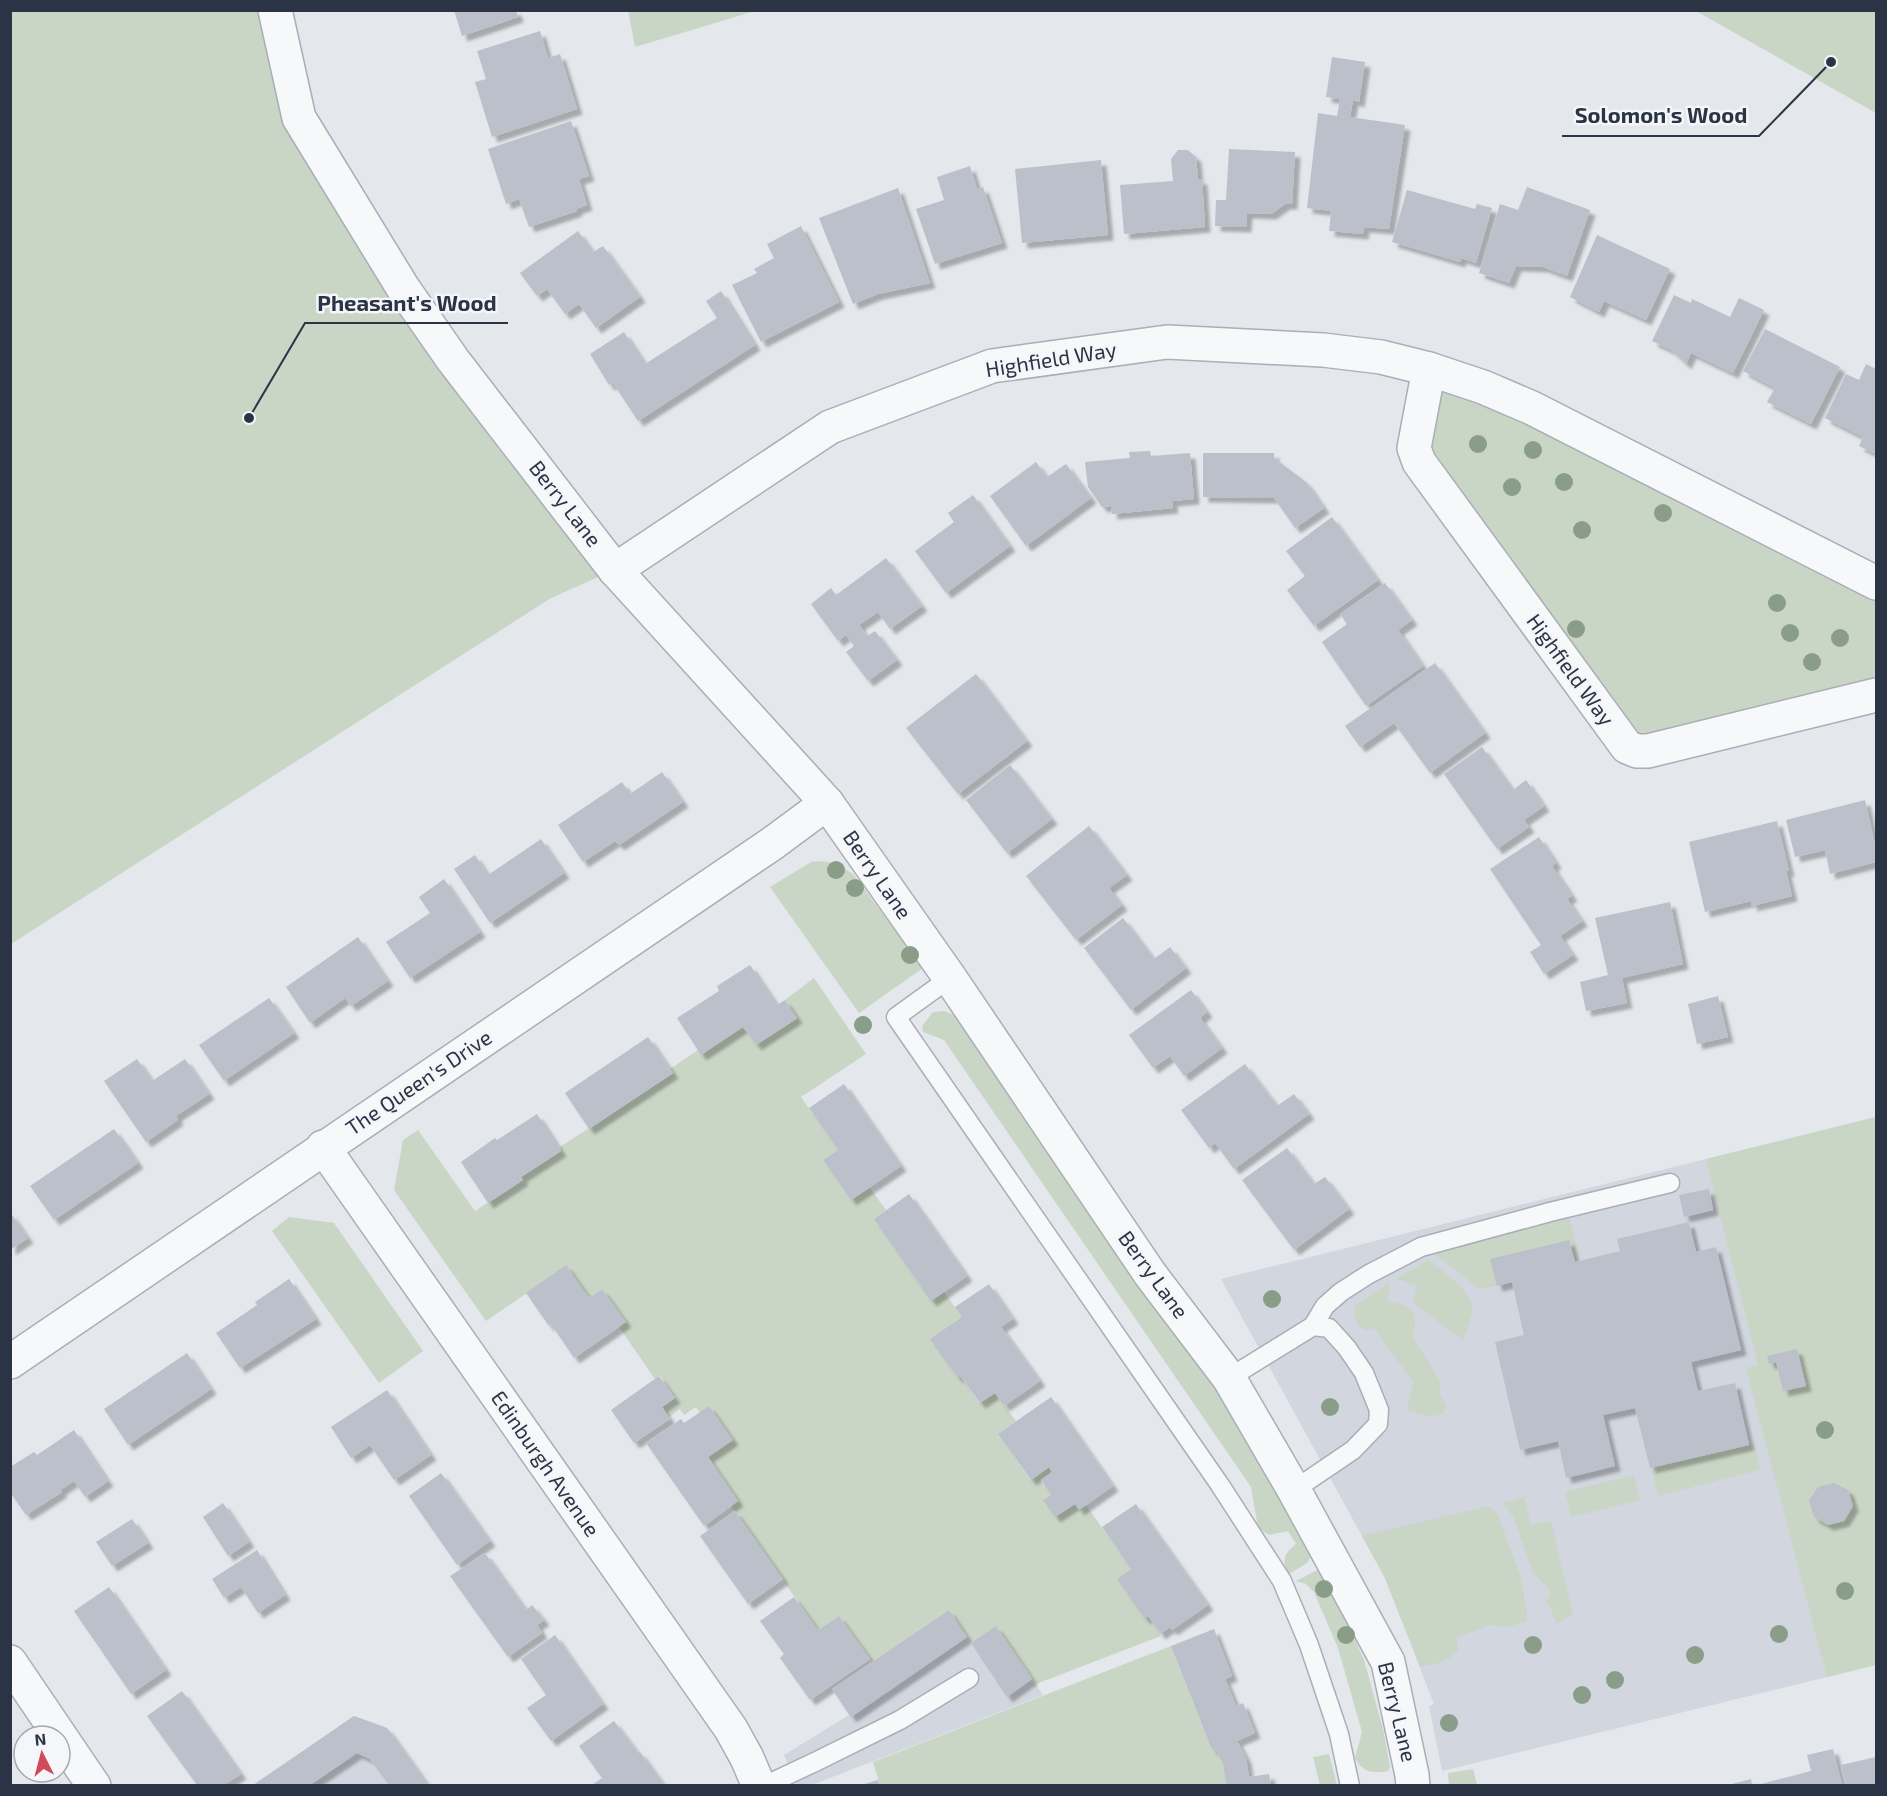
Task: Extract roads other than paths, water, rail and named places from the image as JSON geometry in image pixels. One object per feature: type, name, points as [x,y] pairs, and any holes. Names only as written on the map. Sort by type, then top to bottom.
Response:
[{"type":"street","name":"Berry Lane","points":[[275,10],[299,118],[403,288],[434,333],[615,570],[827,803],[950,978],[1150,1274],[1229,1378],[1294,1490],[1388,1662],[1413,1785]]},
{"type":"street","name":"Highfield Way","points":[[615,570],[830,427],[992,366],[1167,342],[1323,350],[1381,357],[1429,369],[1483,387],[1532,408],[1876,583]]},
{"type":"street","name":"Highfield Way","points":[[1429,369],[1414,448],[1419,462],[1627,747],[1637,751],[1648,751],[1876,695]]},
{"type":"street","name":"The Queen's Drive","points":[[10,1362],[773,843],[827,803]]},
{"type":"street","name":"Edinburgh Avenue","points":[[323,1148],[730,1729],[759,1785]]},
{"type":"street","points":[[10,1662],[94,1785]]},
{"type":"lane","points":[[950,978],[896,1017],[1220,1485],[1282,1581],[1309,1646],[1339,1734],[1350,1785]]},
{"type":"lane","points":[[1229,1378],[1313,1326],[1325,1306],[1341,1292],[1369,1274],[1421,1247],[1670,1182]]},
{"type":"lane","points":[[1294,1490],[1353,1450],[1378,1424],[1379,1410],[1364,1373],[1347,1348],[1329,1328],[1313,1326]]},
{"type":"lane","points":[[764,1785],[900,1720],[969,1678]]},
{"type":"place","name":"Solomon's Wood","points":[[1831,62]]},
{"type":"place","name":"Pheasant's Wood","points":[[249,418]]}]
